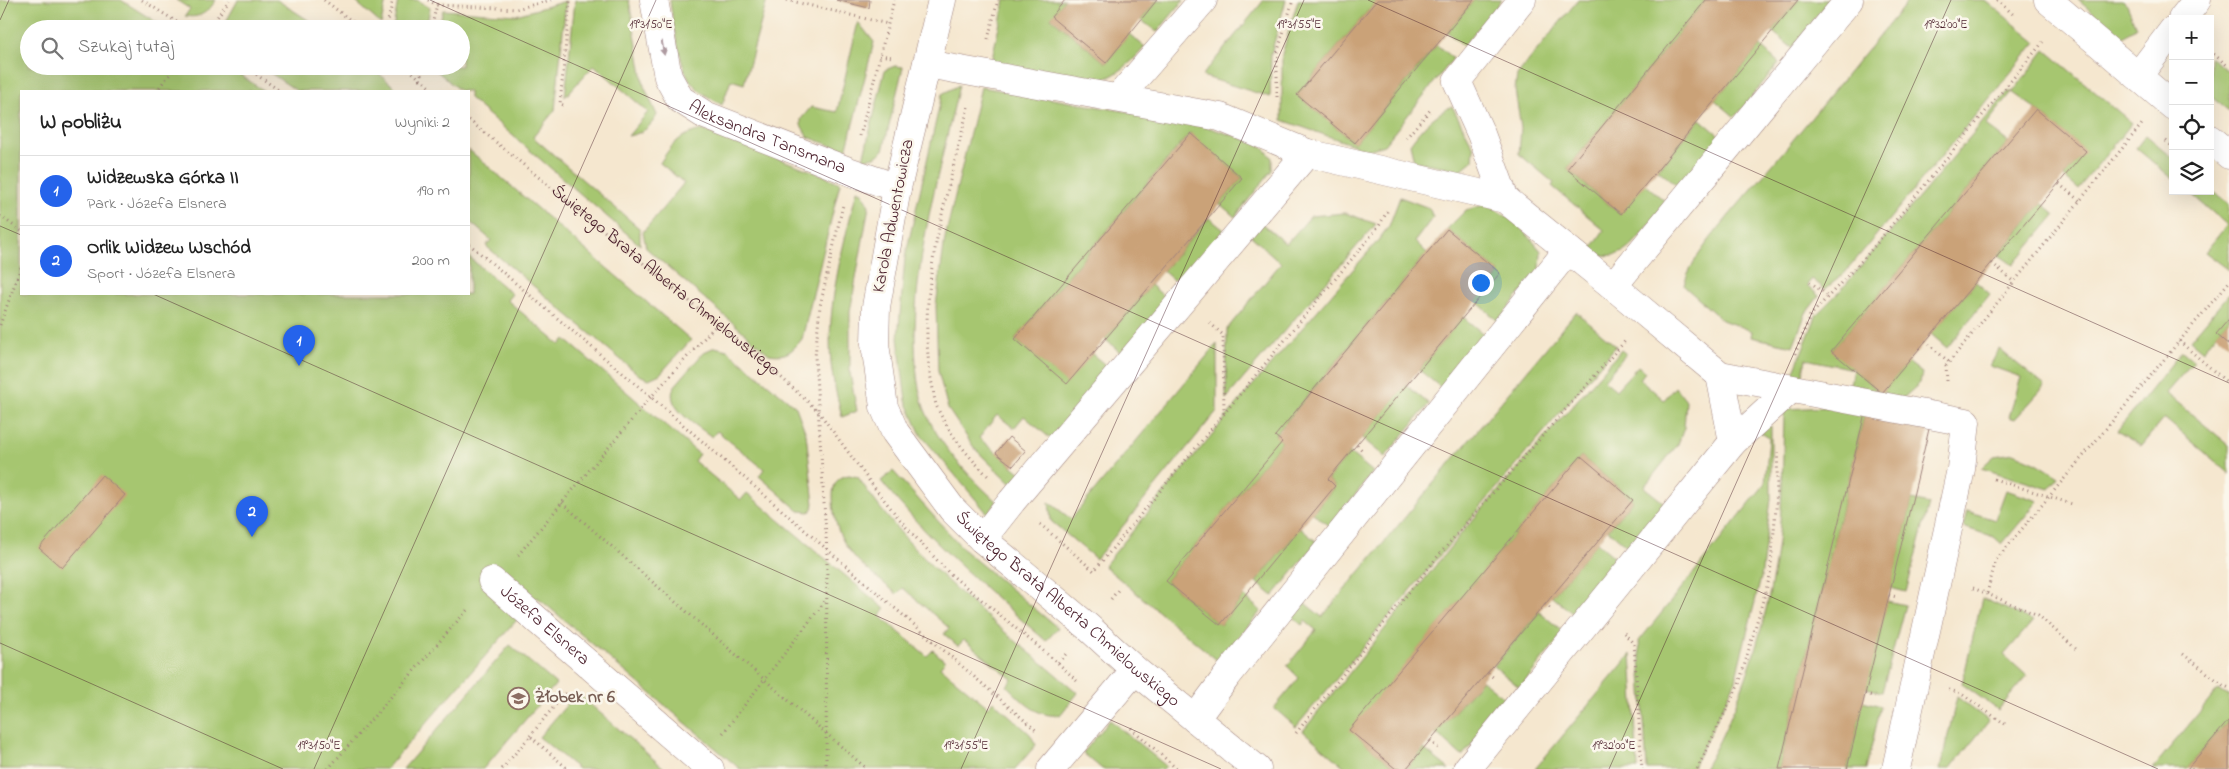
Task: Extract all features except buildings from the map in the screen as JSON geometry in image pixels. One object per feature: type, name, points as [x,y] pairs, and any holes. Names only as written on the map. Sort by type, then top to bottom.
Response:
[{"type":"street","name":"Aleksandra Tansmana","points":[[654,0],[668,77],[680,99],[705,115],[897,188]]},
{"type":"street","name":"Karola Adwentowicza","points":[[895,432],[884,406],[875,344],[876,307],[897,188],[942,0]]},
{"type":"street","points":[[1119,97],[1203,0]]},
{"type":"street","points":[[1505,200],[1481,134],[1457,81],[1522,0]]},
{"type":"street","points":[[1613,286],[1850,0]]},
{"type":"street","points":[[2048,0],[2172,105]]},
{"type":"street","points":[[2185,15],[2197,0]]},
{"type":"street","points":[[2138,76],[2169,35]]},
{"type":"street","points":[[927,64],[1119,97],[1220,117],[1307,153],[1505,200],[1649,315],[1720,375],[1966,422],[1961,469],[1896,769]]},
{"type":"street","points":[[2214,142],[2229,155]]},
{"type":"street","points":[[982,540],[1018,494],[1307,153]]},
{"type":"street","points":[[1195,719],[1227,676],[1568,250]]},
{"type":"street","points":[[1720,375],[1733,442]]},
{"type":"street","points":[[1467,769],[1733,442],[1791,389]]},
{"type":"street","name":"Świętego Brata Alberta Chmielowskiego","points":[[895,432],[952,509],[982,540],[1088,627],[1135,670],[1258,769]]},
{"type":"street","name":"Józefa Elsnera","points":[[492,581],[706,765]]},
{"type":"street","points":[[1057,761],[1135,670]]},
{"type":"path","points":[[142,0],[174,20]]},
{"type":"path","points":[[216,20],[229,0]]},
{"type":"path","points":[[324,0],[350,20]]},
{"type":"path","points":[[388,20],[393,0]]},
{"type":"path","points":[[428,0],[516,9],[551,0]]},
{"type":"path","points":[[563,105],[560,104],[570,0]]},
{"type":"path","points":[[787,0],[888,24]]},
{"type":"path","points":[[1277,140],[1277,54],[1293,0]]},
{"type":"path","points":[[433,20],[437,2]]},
{"type":"path","points":[[2214,54],[2229,67]]},
{"type":"path","points":[[157,90],[170,75]]},
{"type":"path","points":[[257,75],[279,90]]},
{"type":"path","points":[[414,75],[433,90]]},
{"type":"path","points":[[419,80],[420,75]]},
{"type":"path","name":"Świętego Brata Alberta Chmielowskiego","points":[[470,121],[717,324],[818,411],[848,454]]},
{"type":"path","points":[[2059,184],[2080,200]]},
{"type":"path","points":[[0,216],[20,230]]},
{"type":"path","points":[[470,245],[651,397],[828,552],[1057,761]]},
{"type":"path","points":[[1992,263],[2014,282]]},
{"type":"path","points":[[0,324],[20,269]]},
{"type":"path","points":[[1810,282],[1827,295]]},
{"type":"path","points":[[1988,593],[1996,560],[2229,282]]},
{"type":"path","points":[[1183,300],[1223,334],[1224,414]]},
{"type":"path","points":[[1296,733],[1438,556],[1649,315]]},
{"type":"path","points":[[328,769],[492,581],[506,569],[651,397],[717,324]]},
{"type":"path","points":[[1925,341],[1949,362]]},
{"type":"path","points":[[2179,341],[2229,384]]},
{"type":"path","points":[[818,411],[828,552],[826,769]]},
{"type":"path","points":[[1961,469],[2072,504]]},
{"type":"path","points":[[562,503],[868,769]]},
{"type":"path","points":[[1937,577],[1988,593],[2038,615],[2076,649]]},
{"type":"path","points":[[706,765],[764,680],[827,600]]},
{"type":"path","points":[[1600,606],[1634,644],[1642,769]]},
{"type":"path","points":[[2183,654],[2223,686],[2229,688]]},
{"type":"path","points":[[502,769],[569,688]]},
{"type":"path","points":[[1960,693],[2008,726]]},
{"type":"path","points":[[530,736],[568,769]]},
{"type":"green space","points":[[0,0],[121,0],[153,20],[20,20],[20,75],[240,75],[263,90],[20,90],[20,295],[470,295],[470,258],[512,294],[507,300],[560,345],[565,339],[699,454],[694,461],[741,500],[747,493],[885,609],[880,616],[927,656],[933,650],[945,661],[940,667],[988,707],[993,701],[1030,734],[1036,745],[1015,769],[740,769],[537,597],[386,769],[0,769]]},
{"type":"green space","points":[[176,0],[216,0],[203,14],[190,17],[185,16],[190,9]]},
{"type":"green space","points":[[238,0],[277,0],[308,20],[227,20]]},
{"type":"green space","points":[[353,0],[386,0],[382,20],[376,20]]},
{"type":"green space","points":[[398,0],[417,0],[430,8],[428,20],[395,20]]},
{"type":"green space","points":[[575,0],[629,0],[644,86],[657,115],[649,127],[638,133],[628,136],[648,112],[594,65],[565,97]]},
{"type":"green space","points":[[670,0],[767,0],[744,84],[731,80],[722,105],[693,85],[687,75],[674,28]]},
{"type":"green space","points":[[1005,0],[1065,0],[1051,18],[1106,63],[1129,34],[1145,47],[1119,71],[1109,77],[1099,79],[1069,78],[991,62]]},
{"type":"green space","points":[[1157,0],[1184,0],[1157,32],[1141,20]]},
{"type":"green space","points":[[1264,0],[1286,0],[1271,54],[1270,97],[1202,76]]},
{"type":"green space","points":[[1298,0],[1377,0],[1297,95],[1355,143],[1437,45],[1453,59],[1384,145],[1368,150],[1282,120],[1282,54]]},
{"type":"green space","points":[[1474,0],[1502,0],[1463,46],[1447,32]]},
{"type":"green space","points":[[1578,0],[1706,0],[1567,169],[1620,214],[1645,184],[1666,202],[1634,243],[1623,252],[1615,255],[1601,255],[1589,252],[1604,230],[1552,186],[1554,183],[1519,154],[1521,128],[1515,90],[1517,75]]},
{"type":"green space","points":[[1798,0],[1829,0],[1792,48],[1772,31]]},
{"type":"green space","points":[[1909,0],[1985,0],[2036,42],[1844,274],[1825,289],[1812,279],[1807,285],[1819,296],[1806,313],[1793,346],[1751,337],[1752,331],[1722,320],[1684,286],[1687,274],[1705,245]]},
{"type":"green space","points":[[2078,0],[2122,0],[2127,5],[2136,27],[2122,38]]},
{"type":"green space","points":[[566,1],[555,110],[533,137],[640,229],[640,245],[470,99],[470,90],[459,90],[441,75],[470,75],[470,20],[440,20],[443,10],[516,15]]},
{"type":"green space","points":[[858,22],[874,42],[846,151],[808,137],[801,125],[801,119],[811,107],[837,112]]},
{"type":"green space","points":[[1760,46],[1779,63],[1735,117],[1715,100]]},
{"type":"green space","points":[[2045,50],[2132,123],[2078,189],[2064,177],[2085,151],[2036,109],[2012,92]]},
{"type":"green space","points":[[2214,60],[2229,73],[2229,111],[2214,99]]},
{"type":"green space","points":[[895,66],[903,67],[883,151],[875,157],[863,159],[885,70]]},
{"type":"green space","points":[[273,75],[380,75],[398,90],[296,90]]},
{"type":"green space","points":[[959,85],[923,245],[916,310],[916,362],[921,399],[934,429],[958,463],[997,502],[988,514],[921,435],[906,401],[898,338],[905,258],[942,94]]},
{"type":"green space","points":[[981,87],[1194,123],[1257,143],[1272,158],[1272,170],[1235,217],[1220,204],[1242,178],[1190,133],[1015,339],[1067,383],[1092,354],[1109,368],[1051,439],[1024,416],[1014,428],[997,415],[979,438],[1022,474],[1012,485],[975,449],[948,409],[938,371],[936,306],[945,238]]},
{"type":"green space","points":[[2008,92],[2012,92],[1986,125],[2008,142],[1832,350],[1881,393],[1908,362],[1922,373],[1920,383],[1900,401],[1849,389],[1853,369],[1806,359],[1802,379],[1792,376],[1817,314],[1841,290]]},
{"type":"green space","points":[[1452,106],[1474,148],[1473,160],[1461,170],[1414,161],[1410,144],[1428,122]]},
{"type":"green space","points":[[1700,119],[1720,136],[1679,187],[1658,170]]},
{"type":"green space","points":[[702,130],[840,183],[802,339],[784,354],[769,354],[646,248],[643,232],[684,183],[660,163],[677,141]]},
{"type":"green space","points":[[2146,135],[2169,155],[2169,176],[2136,148]]},
{"type":"green space","points":[[470,151],[691,340],[660,374],[649,379],[639,375],[486,246],[491,240],[470,222]]},
{"type":"green space","points":[[857,190],[862,192],[869,206],[850,312],[850,373],[857,411],[842,417],[831,364],[831,320],[837,276]]},
{"type":"green space","points":[[2214,192],[2229,204],[2229,270],[2205,252],[2227,225],[2193,195],[2214,195]]},
{"type":"green space","points":[[1400,197],[1429,208],[1433,217],[1415,241],[1427,253],[1275,435],[1282,442],[1166,581],[1220,625],[1244,596],[1261,611],[1218,661],[1104,566],[1247,392],[1376,243],[1389,226]]},
{"type":"green space","points":[[2042,203],[2055,215],[2013,265],[1999,255]]},
{"type":"green space","points":[[1484,205],[1493,208],[1516,224],[1541,251],[1540,269],[1498,321],[1476,301],[1500,273],[1447,229],[1466,210]]},
{"type":"green space","points":[[1345,213],[1376,224],[1226,399],[1227,329],[1281,263],[1250,235],[1260,222],[1286,244],[1311,216]]},
{"type":"green space","points":[[1209,218],[1224,230],[1179,285],[1163,271]]},
{"type":"green space","points":[[1976,282],[1990,294],[1947,348],[1931,334]]},
{"type":"green space","points":[[1151,285],[1167,299],[1122,354],[1105,339]]},
{"type":"green space","points":[[2229,294],[2229,319],[2203,351],[2190,340]]},
{"type":"green space","points":[[1576,312],[1616,346],[1296,727],[1274,708],[1299,678],[1287,666],[1316,630],[1305,621],[1302,625],[1289,614],[1301,600],[1322,617]]},
{"type":"green space","points":[[1463,317],[1487,337],[1444,390],[1419,370]]},
{"type":"green space","points":[[1217,344],[1217,411],[1096,559],[1051,521],[1049,502],[1071,519]]},
{"type":"green space","points":[[715,347],[727,350],[796,407],[806,434],[814,504],[810,512],[799,511],[759,476],[764,469],[717,431],[712,437],[684,416],[678,409],[672,395],[674,387],[704,352]]},
{"type":"green space","points":[[1999,349],[2045,386],[2015,419],[2009,417],[2021,377],[1990,366]]},
{"type":"green space","points":[[1621,350],[1626,354],[1604,380],[1616,390],[1638,366],[1645,372],[1640,379],[1664,400],[1675,387],[1686,401],[1684,428],[1678,444],[1644,487],[1668,506],[1633,551],[1608,530],[1633,500],[1581,456],[1350,730],[1396,769],[1347,769],[1303,731],[1464,530]]},
{"type":"green space","points":[[2182,351],[2194,361],[2166,393],[2229,445],[2229,473],[2164,418],[2141,446],[2117,431]]},
{"type":"green space","points":[[1406,385],[1429,404],[1385,457],[1362,438]]},
{"type":"green space","points":[[1845,406],[1865,413],[1779,769],[1704,769],[1734,709],[1757,643],[1766,609],[1778,542],[1782,497],[1784,414],[1786,409]]},
{"type":"green space","points":[[1771,426],[1771,499],[1761,578],[1734,684],[1692,769],[1647,769],[1639,641],[1765,484],[1769,438],[1757,430]]},
{"type":"green space","points":[[1350,453],[1373,472],[1330,527],[1313,513],[1335,486],[1328,479]]},
{"type":"green space","points":[[2014,453],[2037,463],[2059,477],[2049,489],[1981,468],[1994,456]]},
{"type":"green space","points":[[893,471],[966,552],[1058,628],[1046,641],[960,565],[919,525],[881,481]]},
{"type":"green space","points":[[849,475],[858,477],[905,538],[960,593],[1078,693],[1060,715],[1044,714],[1024,703],[1007,686],[1012,679],[964,640],[958,646],[944,634],[949,628],[903,588],[897,594],[861,564],[851,553],[838,529],[834,514],[833,496],[836,482],[841,477]]},
{"type":"green space","points":[[2006,490],[2038,501],[2002,544],[1994,537],[1963,527],[1967,511],[1995,520]]},
{"type":"green space","points":[[1912,500],[1929,504],[1906,592],[1890,588]]},
{"type":"green space","points":[[1300,528],[1317,542],[1273,596],[1256,582]]},
{"type":"green space","points":[[1597,542],[1622,564],[1578,618],[1552,596]]},
{"type":"green space","points":[[1982,598],[2033,621],[2004,655],[2027,676],[1998,710],[1962,684]]},
{"type":"green space","points":[[1887,601],[1905,605],[1882,692],[1866,688]]},
{"type":"green space","points":[[1539,612],[1564,632],[1520,688],[1494,666]]},
{"type":"green space","points":[[510,645],[556,684],[483,769],[403,769]]},
{"type":"green space","points":[[1631,654],[1638,769],[1535,769]]},
{"type":"green space","points":[[1482,680],[1508,701],[1462,756],[1436,733]]},
{"type":"green space","points":[[2218,690],[2229,695],[2229,720],[2187,769],[2152,769]]},
{"type":"green space","points":[[577,693],[665,769],[578,769],[539,737]]},
{"type":"green space","points":[[1957,697],[1989,721],[1950,769],[1940,769]]},
{"type":"green space","points":[[1863,701],[1881,706],[1866,769],[1847,769]]},
{"type":"green space","points":[[1110,720],[1166,766],[1163,769],[1102,769],[1083,753]]},
{"type":"green space","points":[[1424,749],[1449,769],[1406,769]]},
{"type":"place","name":"Widzewska Górka II","points":[[299,366]]},
{"type":"place","name":"Orlik Widzew Wschód","points":[[252,537]]},
{"type":"place","name":"Żłobek nr 6","points":[[519,698]]}]
